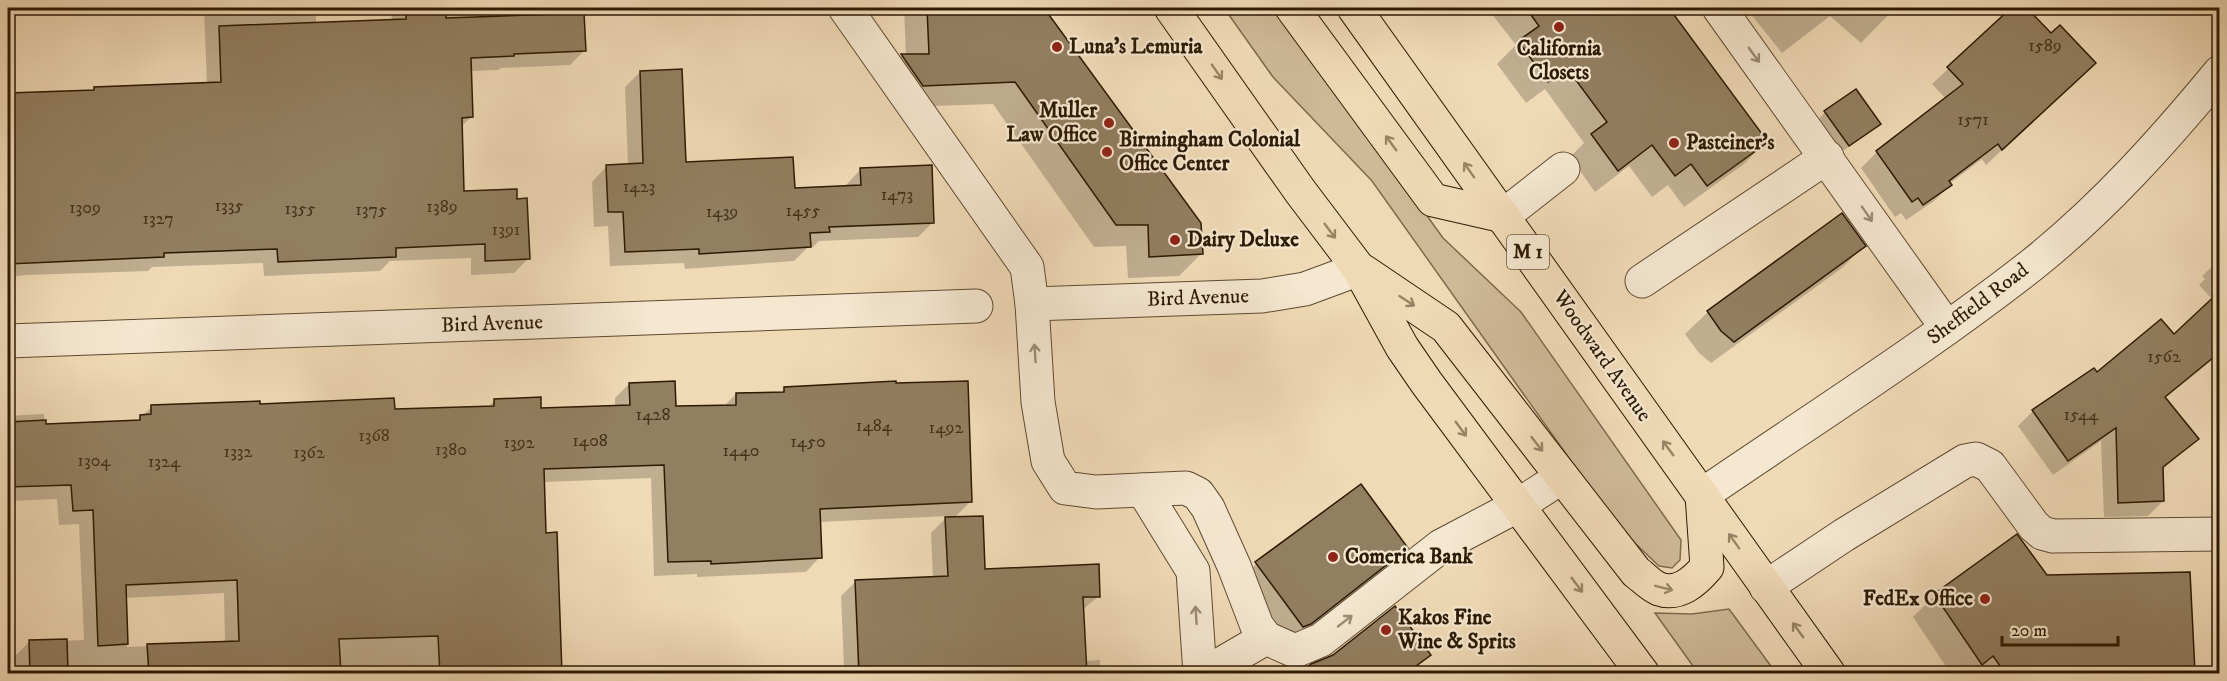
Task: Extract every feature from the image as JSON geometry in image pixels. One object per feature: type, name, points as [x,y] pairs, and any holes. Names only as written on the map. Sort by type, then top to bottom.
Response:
[{"type":"main road","points":[[1171,8],[1300,191],[1359,268],[1402,346],[1426,382],[1643,674]]},
{"type":"main road","points":[[1292,8],[1433,200],[1503,216]]},
{"type":"main road","name":"Woodward Avenue","points":[[1354,8],[1829,674]]},
{"type":"main road","points":[[1359,268],[1446,327],[1636,572],[1658,589],[1675,591],[1694,582],[1707,567],[1702,495]]},
{"type":"street","points":[[845,8],[1027,267],[1032,304],[1038,402],[1048,461],[1065,488],[1096,492],[1186,488],[1198,494],[1208,508],[1234,566],[1257,626],[1281,644]]},
{"type":"street","points":[[1719,8],[1947,328]]},
{"type":"street","name":"Sheffield Road","points":[[1702,495],[1947,328],[2034,263],[2086,217],[2172,130],[2220,72]]},
{"type":"street","points":[[1642,281],[1827,157]]},
{"type":"street","points":[[1503,216],[1563,169]]},
{"type":"street","name":"Bird Avenue","points":[[1032,304],[1262,296],[1305,289],[1359,268]]},
{"type":"street","name":"Bird Avenue","points":[[8,342],[976,306]]},
{"type":"street","points":[[1766,587],[1844,535],[1965,461],[1976,459],[1990,466],[2034,526],[2042,533],[2053,536],[2220,534]]},
{"type":"street","points":[[1143,490],[1193,572],[1202,674],[1281,644],[1322,640],[1441,546],[1517,506],[1562,477]]},
{"type":"shaded area","points":[[1224,8],[1278,8],[1443,238],[1521,312],[1681,540],[1680,560],[1672,568],[1659,566],[1618,527],[1372,181],[1273,77]]},
{"type":"shaded area","points":[[1729,609],[1776,673],[1698,673],[1655,613],[1692,614]]},
{"type":"building","points":[[406,8],[446,8],[446,18],[584,13],[586,51],[471,58],[473,117],[462,118],[464,191],[517,189],[517,199],[527,198],[530,259],[485,261],[485,244],[396,248],[396,257],[278,262],[277,249],[164,253],[164,257],[8,264],[8,194],[10,194],[8,93],[221,82],[219,26],[406,19]]},
{"type":"building","points":[[927,8],[1044,8],[1201,223],[1203,254],[1149,257],[1148,225],[1116,225],[1015,82],[923,86],[901,54],[929,54]]},
{"type":"building","points":[[1526,8],[1669,8],[1768,142],[1707,186],[1691,164],[1675,176],[1652,145],[1618,171],[1591,134],[1607,122],[1567,68],[1548,82],[1518,41],[1539,26]]},
{"type":"building","points":[[2011,8],[2027,8],[2051,33],[2060,25],[2096,63],[2002,150],[1998,144],[1949,181],[1952,185],[1923,205],[1918,198],[1912,202],[1876,151],[1963,84],[1947,67]]},
{"type":"building","points":[[682,69],[686,162],[793,157],[795,188],[861,185],[860,168],[932,165],[934,223],[829,227],[830,232],[810,233],[811,247],[699,254],[699,249],[625,252],[623,212],[608,212],[606,165],[643,163],[640,71]]},
{"type":"building","points":[[1856,89],[1881,124],[1849,146],[1824,111]]},
{"type":"building","points":[[1842,213],[1866,246],[1734,342],[1721,331],[1707,311]]},
{"type":"building","points":[[2220,291],[2220,352],[2165,397],[2199,439],[2163,467],[2164,501],[2118,503],[2116,428],[2068,461],[2032,410],[2094,368],[2097,372],[2161,319],[2174,334]]},
{"type":"building","points":[[675,381],[676,406],[736,405],[736,393],[784,392],[784,387],[896,381],[896,383],[968,381],[972,502],[820,509],[822,558],[711,564],[711,561],[668,562],[664,465],[544,469],[546,533],[557,532],[562,674],[440,674],[438,636],[339,639],[341,674],[149,674],[147,644],[239,641],[237,580],[126,585],[128,644],[98,646],[93,510],[73,511],[71,485],[8,487],[8,422],[46,420],[46,424],[140,420],[140,415],[151,414],[151,405],[260,401],[260,404],[394,398],[395,409],[494,406],[494,399],[541,397],[541,408],[630,405],[629,383]]},
{"type":"building","name":"Comerica Bank","points":[[1361,484],[1408,548],[1311,624],[1303,627],[1255,562]]},
{"type":"building","points":[[983,516],[985,569],[1099,564],[1100,597],[1083,597],[1087,674],[859,674],[855,580],[948,576],[945,517]]},
{"type":"building","points":[[2017,534],[2047,575],[2190,572],[2195,672],[2006,674],[1993,656],[1982,665],[1934,594]]},
{"type":"building","name":"Kakos Fine Wine & Sprits","points":[[1395,606],[1431,655],[1405,674],[1299,674],[1311,664],[1333,655]]},
{"type":"building","points":[[67,639],[68,674],[30,674],[29,640]]},
{"type":"place","name":"California Closets","points":[[1559,27]]},
{"type":"place","name":"Luna's Lemuria","points":[[1057,47]]},
{"type":"place","name":"Muller Law Office","points":[[1109,123]]},
{"type":"place","name":"Pasteiner's","points":[[1674,143]]},
{"type":"place","name":"Birmingham Colonial Office Center","points":[[1107,152]]},
{"type":"place","name":"Dairy Deluxe","points":[[1175,240]]},
{"type":"place","name":"Comerica Bank","points":[[1333,557]]},
{"type":"place","name":"FedEx Office","points":[[1985,599]]},
{"type":"place","name":"Kakos Fine Wine & Sprits","points":[[1386,630]]}]
